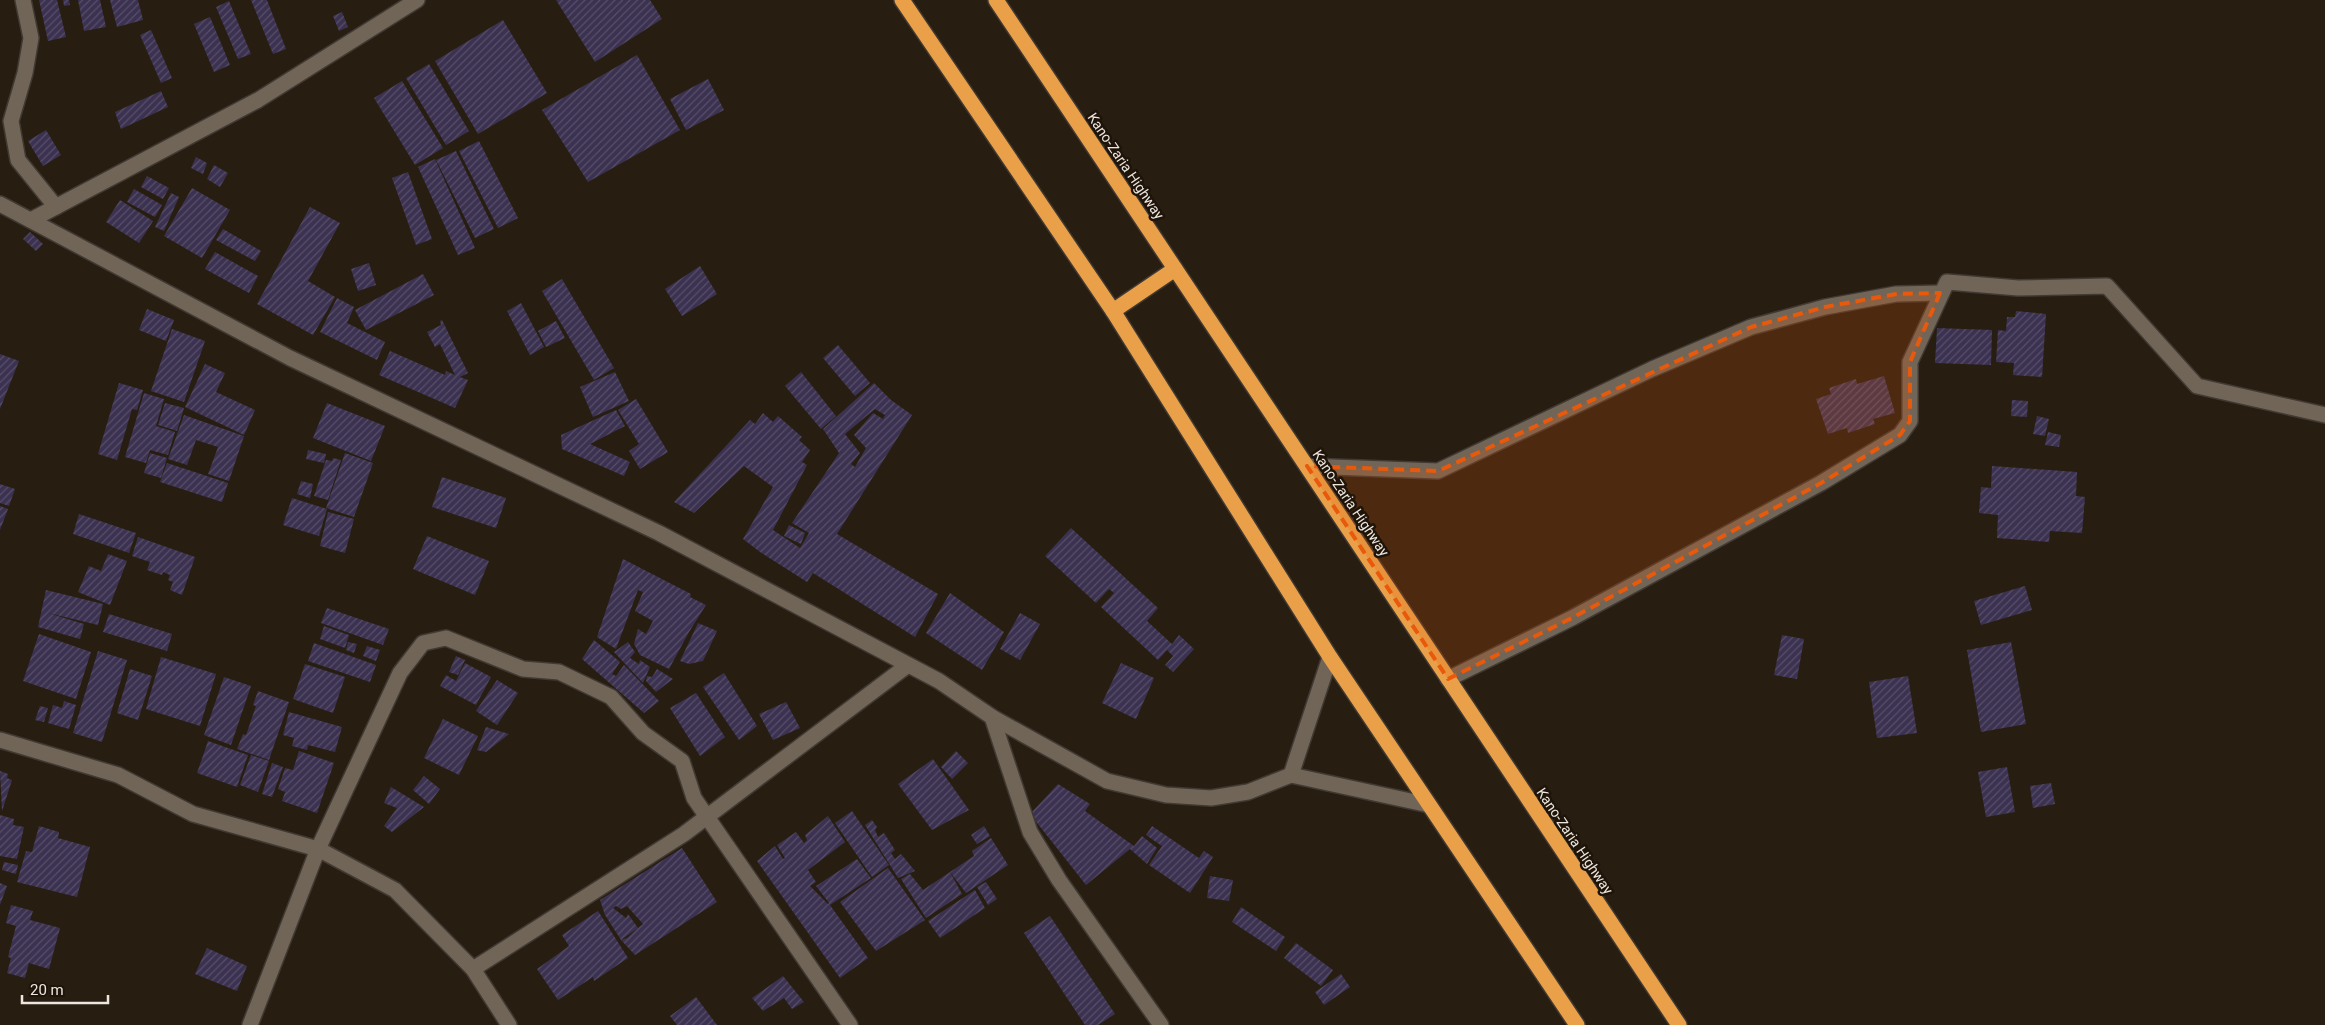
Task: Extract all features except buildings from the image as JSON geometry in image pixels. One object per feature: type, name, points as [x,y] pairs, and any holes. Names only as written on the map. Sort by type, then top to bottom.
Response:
[{"type":"highway","points":[[902,0],[1113,311],[1330,657],[1577,1025]]},
{"type":"highway","name":"Kano-Zaria Highway","points":[[996,0],[1679,1025]]},
{"type":"highway","points":[[1113,311],[1175,269]]},
{"type":"street","points":[[23,0],[31,38],[25,73],[11,121],[18,160],[56,207]]},
{"type":"street","points":[[31,220],[258,100],[417,0]]},
{"type":"street","points":[[0,204],[290,358],[659,533],[940,682],[992,717],[1107,781],[1166,795],[1211,798],[1248,792],[1291,775],[1429,805]]},
{"type":"street","points":[[1448,679],[1572,618],[1821,484],[1900,435],[1910,421],[1910,362],[1940,293],[1947,282],[2018,288],[2107,286],[2197,386],[2325,415]]},
{"type":"street","points":[[1307,466],[1438,471],[1652,369],[1750,327],[1825,307],[1860,300],[1896,294],[1940,293]]},
{"type":"street","points":[[250,1025],[318,849],[400,673],[423,643],[446,638],[523,669],[559,672],[612,697],[643,733],[682,761],[694,798],[850,1025]]},
{"type":"street","points":[[1291,775],[1330,657]]},
{"type":"street","points":[[473,969],[684,834],[908,665]]},
{"type":"street","points":[[992,717],[1030,832],[1059,880],[1161,1025]]},
{"type":"street","points":[[0,740],[118,775],[194,814],[318,849],[395,890],[473,969],[509,1025]]},
{"type":"highlighted area","points":[[1940,293],[1910,362],[1910,421],[1900,435],[1821,483],[1572,618],[1448,679],[1307,466],[1438,471],[1751,327],[1825,307],[1896,294]]}]
